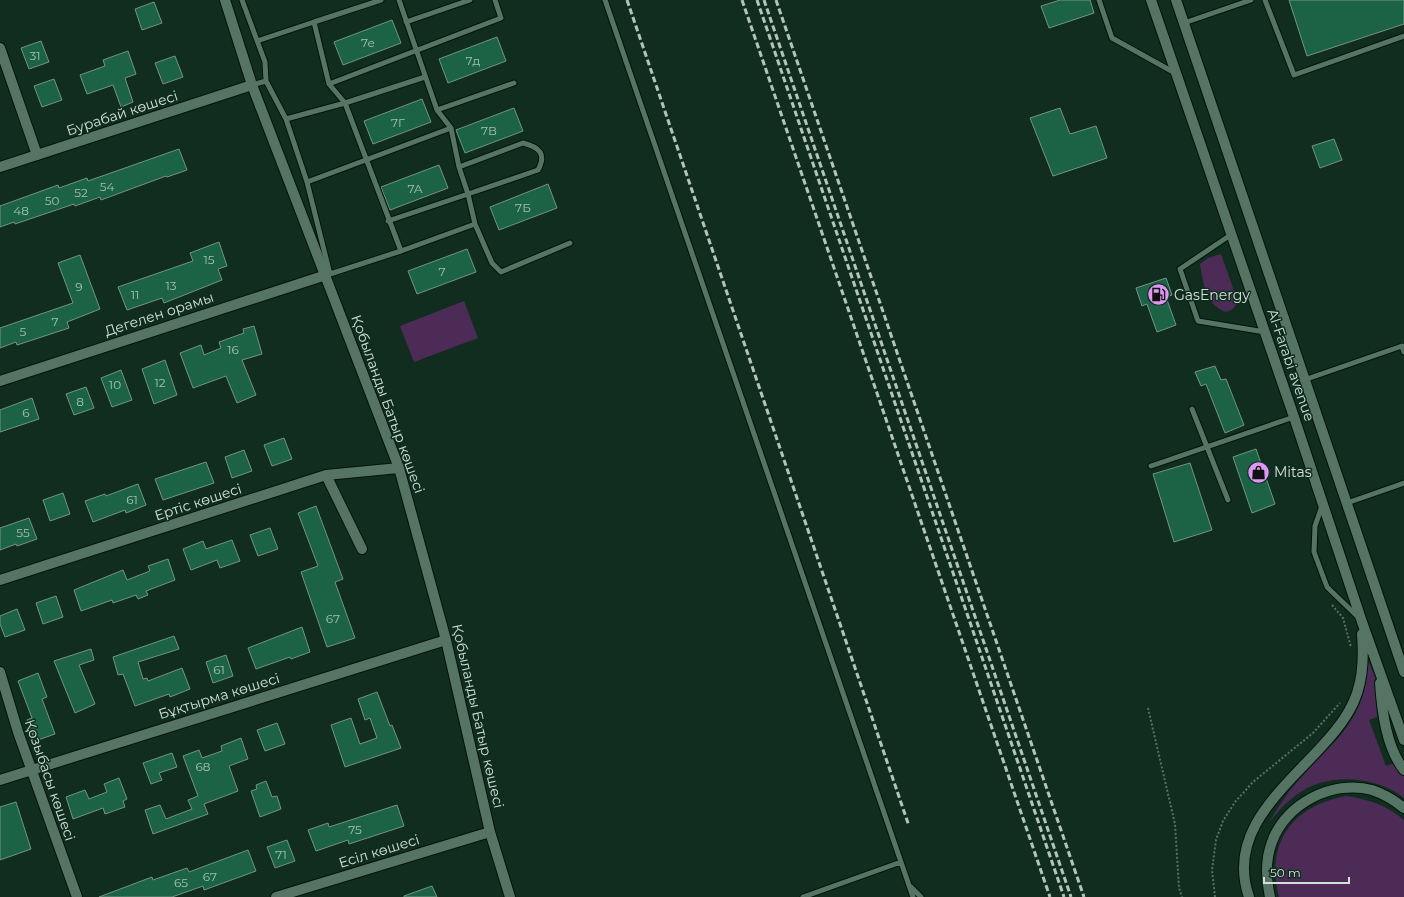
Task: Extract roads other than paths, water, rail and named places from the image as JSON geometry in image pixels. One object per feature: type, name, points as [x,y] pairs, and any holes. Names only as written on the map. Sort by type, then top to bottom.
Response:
[{"type":"street","name":"Қобыланды Батыр көшесі","points":[[225,0],[252,85],[328,274],[399,468],[446,640],[490,832],[510,897]]},
{"type":"street","name":"Al-Farabi avenue","points":[[1152,0],[1266,332],[1362,622],[1404,740]]},
{"type":"street","name":"Al-Farabi avenue","points":[[1176,0],[1404,672]]},
{"type":"street","points":[[0,48],[37,155]]},
{"type":"street","name":"Бурабай көшесі","points":[[0,167],[252,85]]},
{"type":"street","name":"Дегелен орамы","points":[[0,380],[328,274]]},
{"type":"street","name":"Ертіс көшесі","points":[[0,580],[326,475],[399,468]]},
{"type":"street","points":[[326,475],[362,549]]},
{"type":"street","points":[[1249,897],[1246,888],[1244,862],[1247,844],[1256,823],[1287,781],[1312,757],[1340,724],[1349,711],[1357,694],[1361,678],[1363,653],[1362,622]]},
{"type":"street","points":[[1392,637],[1404,658]]},
{"type":"street","name":"Бұқтырма көшесі","points":[[0,780],[31,769],[446,640]]},
{"type":"street","points":[[1379,669],[1382,715],[1398,762],[1404,770]]},
{"type":"street","name":"Қозыбасы көшесі","points":[[0,672],[31,769],[77,897]]},
{"type":"street","points":[[1270,897],[1267,880],[1268,859],[1272,842],[1280,827],[1304,802],[1321,793],[1339,789],[1355,788],[1371,790],[1384,795],[1404,808]]},
{"type":"street","name":"Есіл көшесі","points":[[276,897],[490,832]]},
{"type":"lane","points":[[242,0],[264,62],[266,81],[286,119],[307,182],[328,274],[401,251],[475,224]]},
{"type":"lane","points":[[257,41],[381,0]]},
{"type":"lane","points":[[399,0],[415,51],[437,110],[451,128],[459,166],[468,194],[475,224],[492,263],[501,272],[570,243]]},
{"type":"lane","points":[[406,22],[470,0]]},
{"type":"lane","points":[[329,84],[501,18],[494,0]]},
{"type":"lane","points":[[605,0],[913,897]]},
{"type":"lane","points":[[1098,0],[1112,38],[1178,75]]},
{"type":"lane","points":[[1184,23],[1251,0]]},
{"type":"lane","points":[[1265,0],[1294,75],[1404,36]]},
{"type":"lane","points":[[314,22],[329,84],[345,103],[388,221],[401,251]]},
{"type":"lane","points":[[286,119],[345,103],[425,77]]},
{"type":"lane","points":[[252,85],[266,81]]},
{"type":"lane","points":[[437,110],[514,83]]},
{"type":"lane","points":[[307,182],[451,128]]},
{"type":"lane","points":[[388,221],[538,170],[542,163],[542,155],[533,145],[523,143],[459,166]]},
{"type":"lane","points":[[1232,234],[1180,269],[1198,320],[1266,332]]},
{"type":"lane","points":[[1304,380],[1403,345],[1404,352]]},
{"type":"lane","points":[[1192,409],[1208,446],[1228,500]]},
{"type":"lane","points":[[1151,466],[1294,417]]},
{"type":"lane","points":[[1347,503],[1404,483]]},
{"type":"lane","points":[[1323,505],[1315,526],[1314,552],[1327,586],[1362,622]]},
{"type":"lane","points":[[803,897],[901,862]]},
{"type":"lane","points":[[909,884],[921,897]]},
{"type":"railway","points":[[627,0],[909,826]]},
{"type":"railway","points":[[742,0],[1050,897]]},
{"type":"railway","points":[[757,0],[1064,897]]},
{"type":"railway","points":[[764,0],[1071,897]]},
{"type":"railway","points":[[776,0],[1084,897]]},
{"type":"place","name":"GasEnergy","points":[[1159,295]]},
{"type":"place","name":"Mitas","points":[[1259,472]]}]
